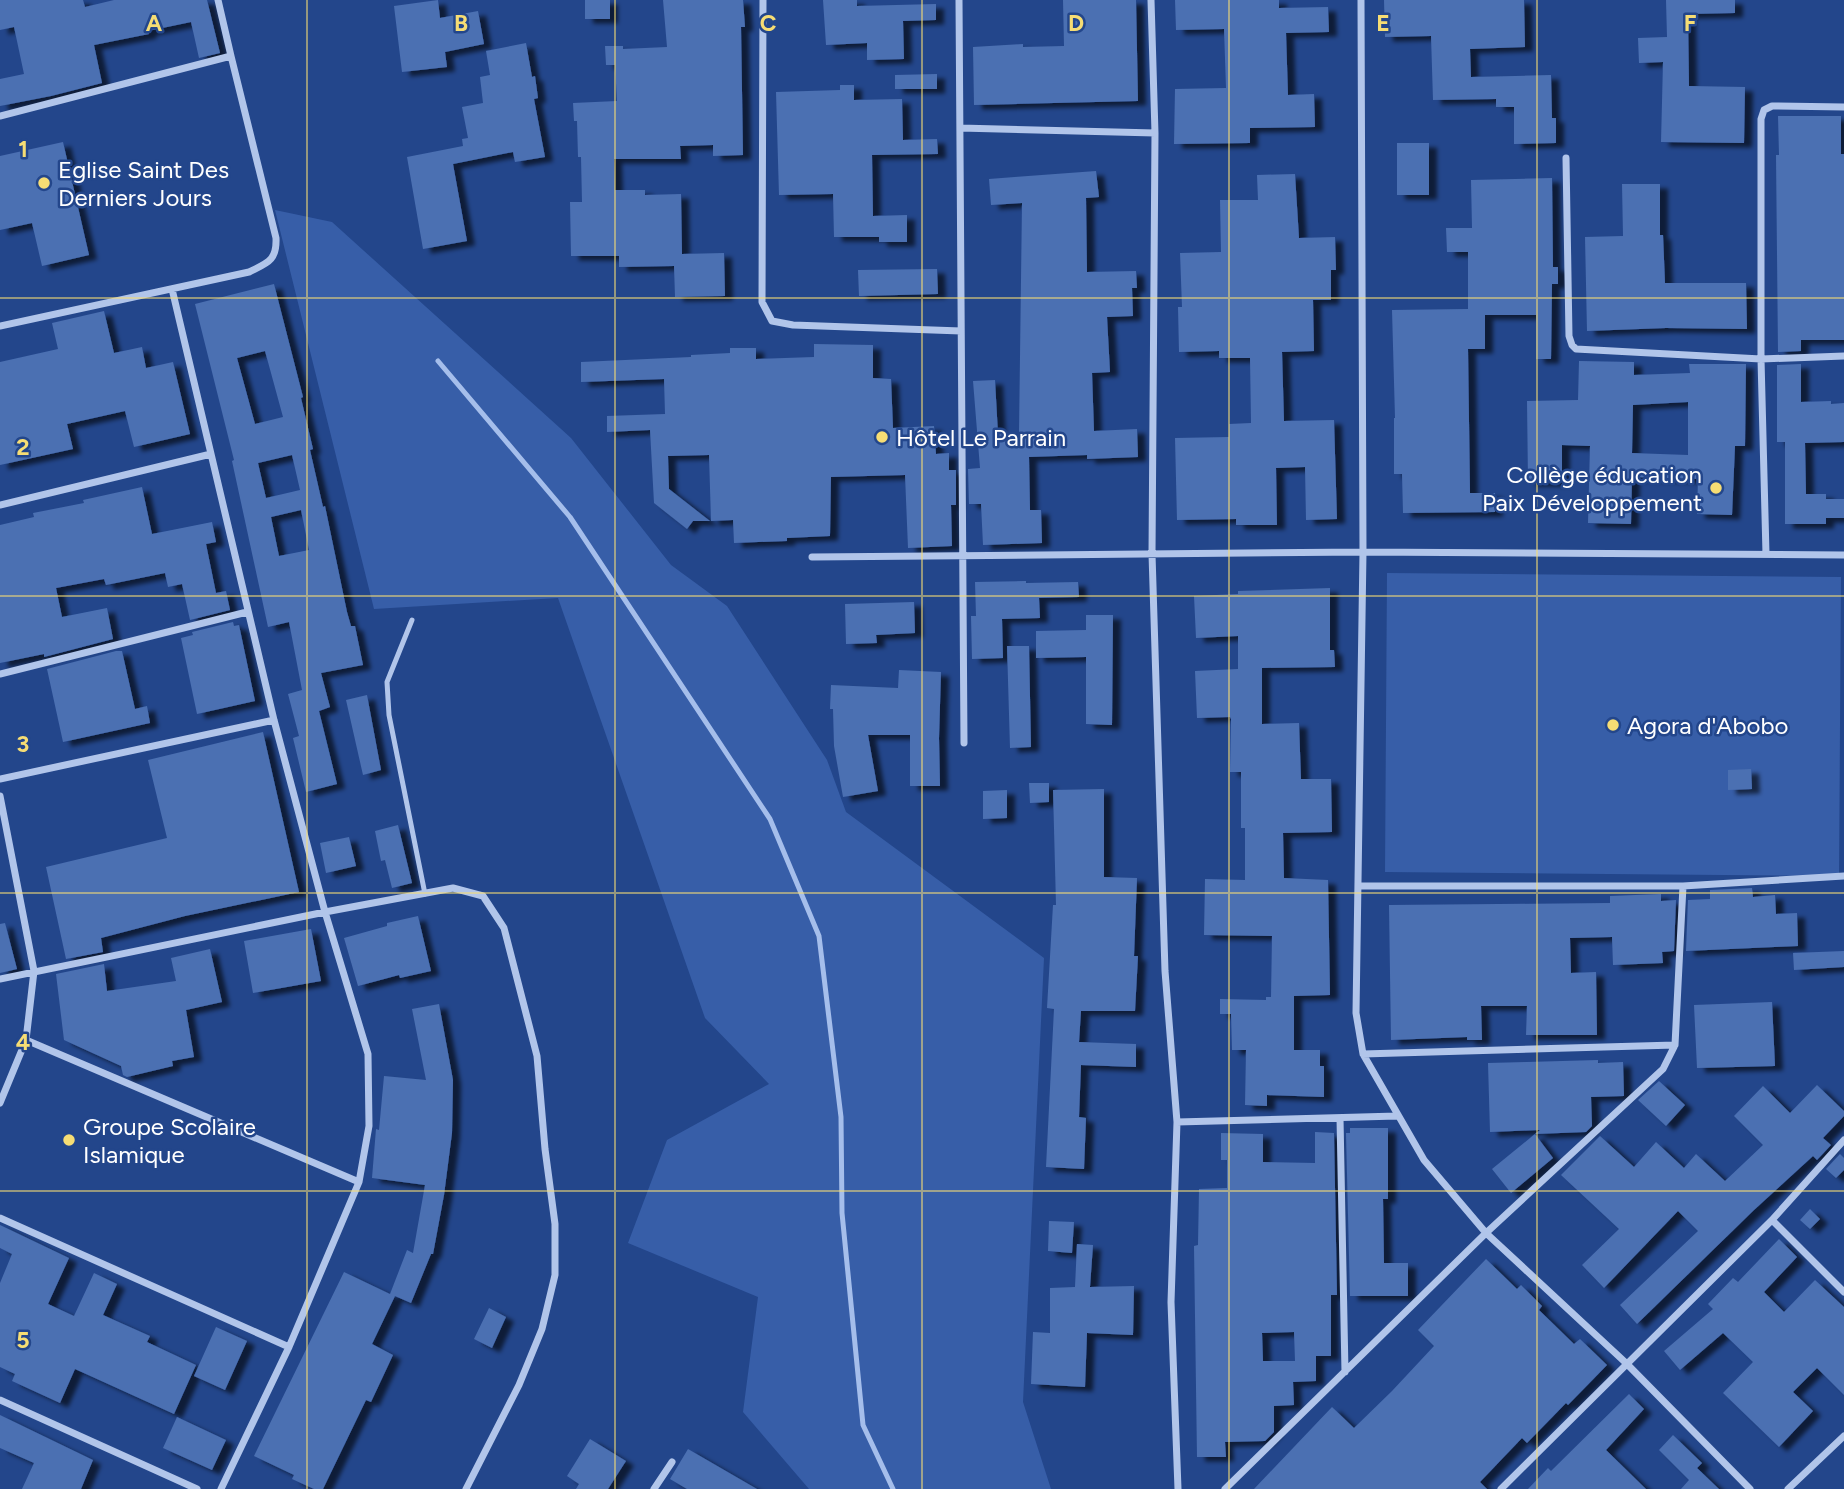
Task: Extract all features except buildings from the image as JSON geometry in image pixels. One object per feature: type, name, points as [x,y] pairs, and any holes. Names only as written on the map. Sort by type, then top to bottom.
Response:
[{"type":"street","points":[[0,326],[249,272],[269,262],[276,250],[276,239],[218,0]]},
{"type":"street","points":[[763,0],[762,302],[772,321],[793,325],[961,331]]},
{"type":"street","points":[[959,0],[964,743]]},
{"type":"street","points":[[1151,0],[1155,133],[1152,554],[1165,971],[1177,1122],[1171,1303],[1178,1489]]},
{"type":"street","points":[[1361,0],[1363,552],[1356,1013],[1363,1054],[1424,1160],[1486,1233],[1626,1363],[1750,1489]]},
{"type":"street","points":[[0,116],[231,56]]},
{"type":"street","points":[[1766,554],[1760,359],[1761,119],[1764,110],[1772,106],[1844,107]]},
{"type":"street","points":[[960,128],[1155,133]]},
{"type":"street","points":[[1566,158],[1569,336],[1576,349],[1760,359],[1844,356]]},
{"type":"street","points":[[172,289],[274,720],[325,912],[368,1054],[369,1126],[359,1182],[289,1347],[221,1489]]},
{"type":"street","points":[[0,505],[211,454]]},
{"type":"street","points":[[813,557],[1363,552],[1844,555]]},
{"type":"street","points":[[0,674],[247,612]]},
{"type":"street","points":[[0,779],[274,720]]},
{"type":"street","points":[[0,796],[34,971],[26,1040],[0,1103]]},
{"type":"street","points":[[1358,886],[1683,886],[1844,876]]},
{"type":"street","points":[[1226,1489],[1486,1233],[1663,1069],[1675,1045],[1683,886]]},
{"type":"street","points":[[0,979],[453,888],[483,896],[504,928],[537,1056],[555,1223],[555,1275],[542,1329],[519,1385],[466,1489]]},
{"type":"street","points":[[26,1040],[359,1182]]},
{"type":"street","points":[[1363,1054],[1675,1045]]},
{"type":"street","points":[[1177,1122],[1397,1116]]},
{"type":"street","points":[[1340,1118],[1345,1372]]},
{"type":"street","points":[[1502,1489],[1772,1220],[1844,1140]]},
{"type":"street","points":[[0,1218],[289,1347]]},
{"type":"street","points":[[1772,1220],[1844,1292]]},
{"type":"street","points":[[0,1400],[197,1489]]},
{"type":"street","points":[[1788,1489],[1844,1436]]},
{"type":"street","points":[[654,1489],[672,1462]]},
{"type":"lane","points":[[412,620],[387,682],[389,715],[425,894]]},
{"type":"shaded area","points":[[275,210],[332,222],[571,438],[671,565],[727,606],[827,760],[846,812],[1044,958],[1023,1402],[1051,1489],[809,1489],[743,1412],[758,1297],[628,1243],[667,1140],[769,1084],[705,1018],[558,598],[374,609]]},
{"type":"shaded area","name":"Agora d'Abobo","points":[[1387,573],[1841,577],[1839,876],[1385,872]]},
{"type":"waterway","points":[[438,361],[570,517],[770,819],[819,936],[841,1117],[842,1213],[863,1425],[893,1489]]},
{"type":"place","name":"Eglise Saint Des Derniers Jours","points":[[44,183]]},
{"type":"place","name":"Hôtel Le Parrain","points":[[882,437]]},
{"type":"place","name":"Collège éducation Paix Développement","points":[[1716,488]]},
{"type":"place","name":"Agora d'Abobo","points":[[1613,725]]},
{"type":"place","name":"Groupe Scolaire Islamique","points":[[69,1140]]}]
